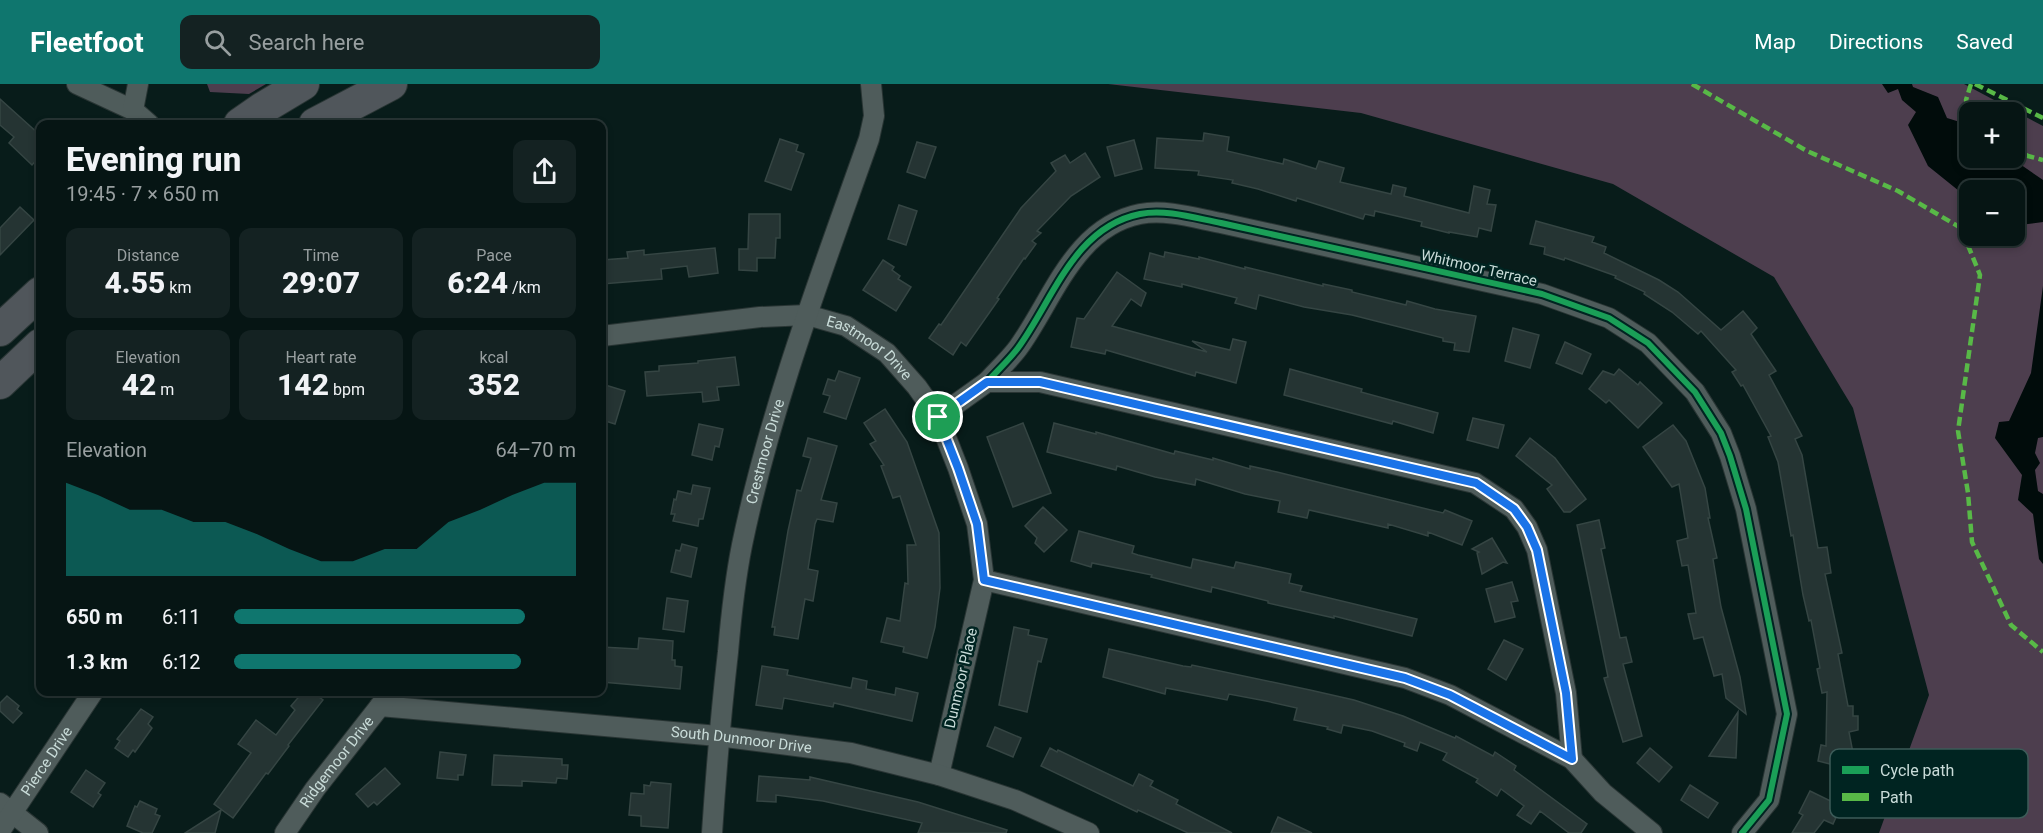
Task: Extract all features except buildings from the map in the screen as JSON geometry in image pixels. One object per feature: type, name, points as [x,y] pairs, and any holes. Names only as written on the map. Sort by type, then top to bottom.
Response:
[{"type":"highway","points":[[246,120],[303,84]]},
{"type":"highway","points":[[323,120],[391,84]]},
{"type":"highway","points":[[0,330],[36,297]]},
{"type":"highway","points":[[0,383],[36,349]]},
{"type":"street","points":[[77,84],[133,110],[144,120]]},
{"type":"street","points":[[133,110],[138,84]]},
{"type":"street","name":"Crestmoor Drive","points":[[712,833],[718,736],[742,546],[772,423],[869,139],[874,116],[871,84]]},
{"type":"street","name":"Whitmoor Terrace","points":[[938,417],[987,382],[1017,348],[1082,247],[1099,231],[1120,219],[1142,213],[1170,214],[1221,223],[1542,294],[1609,318],[1648,343],[1695,392],[1721,433],[1731,456],[1746,509],[1787,714],[1769,800],[1742,833]]},
{"type":"street","name":"Eastmoor Drive","points":[[606,336],[760,317],[807,315],[846,326],[887,353],[917,387],[938,417],[977,524],[984,580]]},
{"type":"street","points":[[987,382],[1040,382],[1476,483],[1514,509],[1527,527],[1537,550],[1566,693],[1572,759]]},
{"type":"street","points":[[984,580],[1405,678],[1450,695],[1572,759],[1603,793],[1652,833]]},
{"type":"street","name":"Dunmoor Place","points":[[939,775],[984,580]]},
{"type":"street","name":"Pierce Drive","points":[[0,831],[6,808],[90,696]]},
{"type":"street","name":"South Dunmoor Drive","points":[[385,699],[851,753],[939,775],[1015,800],[1089,833]]},
{"type":"street","name":"Ridgemoor Drive","points":[[285,833],[315,789],[385,699]]},
{"type":"street","points":[[6,808],[38,833]]},
{"type":"shaded area","points":[[207,84],[266,84],[249,94],[210,92]]},
{"type":"shaded area","points":[[1108,84],[1964,84],[1998,102],[1959,102],[1959,168],[2025,168],[2025,116],[2043,126],[2043,833],[1879,833],[1884,818],[2028,818],[2028,749],[1909,749],[1929,695],[1853,408],[1774,277],[1613,184],[1361,113]]},
{"type":"shaded area","points":[[1882,84],[1912,84],[1913,87],[1938,97],[1947,118],[1959,122],[1959,168],[2025,168],[2043,180],[2043,222],[2025,224],[2025,180],[1959,180],[1959,191],[1928,166],[1908,125],[1916,112],[1902,100],[1898,89],[1888,93]]},
{"type":"shaded area","points":[[2043,286],[2043,437],[2038,438],[2035,453],[2040,463],[2035,470],[2038,491],[2043,494],[2043,564],[2039,559],[2033,514],[2018,500],[2022,475],[1995,438],[1999,422],[2009,421],[2031,373]]},
{"type":"marked path","points":[[1692,84],[1807,151],[1898,191],[1961,228],[1980,275],[1958,431],[1968,493],[1972,542],[2011,625],[2043,652]]},
{"type":"marked path","points":[[1967,102],[1971,84]]},
{"type":"marked path","points":[[1975,84],[2043,118]]},
{"type":"marked path","points":[[2025,154],[2043,160]]},
{"type":"cycle path","points":[[987,382],[1018,348],[1067,268],[1082,249],[1098,234],[1117,222],[1140,214],[1170,213],[1191,217],[1542,294],[1609,318],[1648,343],[1695,392],[1721,433],[1746,509],[1787,714],[1769,800],[1742,833]]},
{"type":"cycle path","points":[[938,417],[987,382],[1040,382],[1475,483],[1514,509],[1527,527],[1537,550],[1566,693],[1572,759]]},
{"type":"route","points":[[987,382],[1040,382],[1476,483],[1514,509],[1527,527],[1537,550],[1566,693],[1572,759],[1450,695],[1405,678],[984,580],[977,524],[938,417],[987,382]]}]
